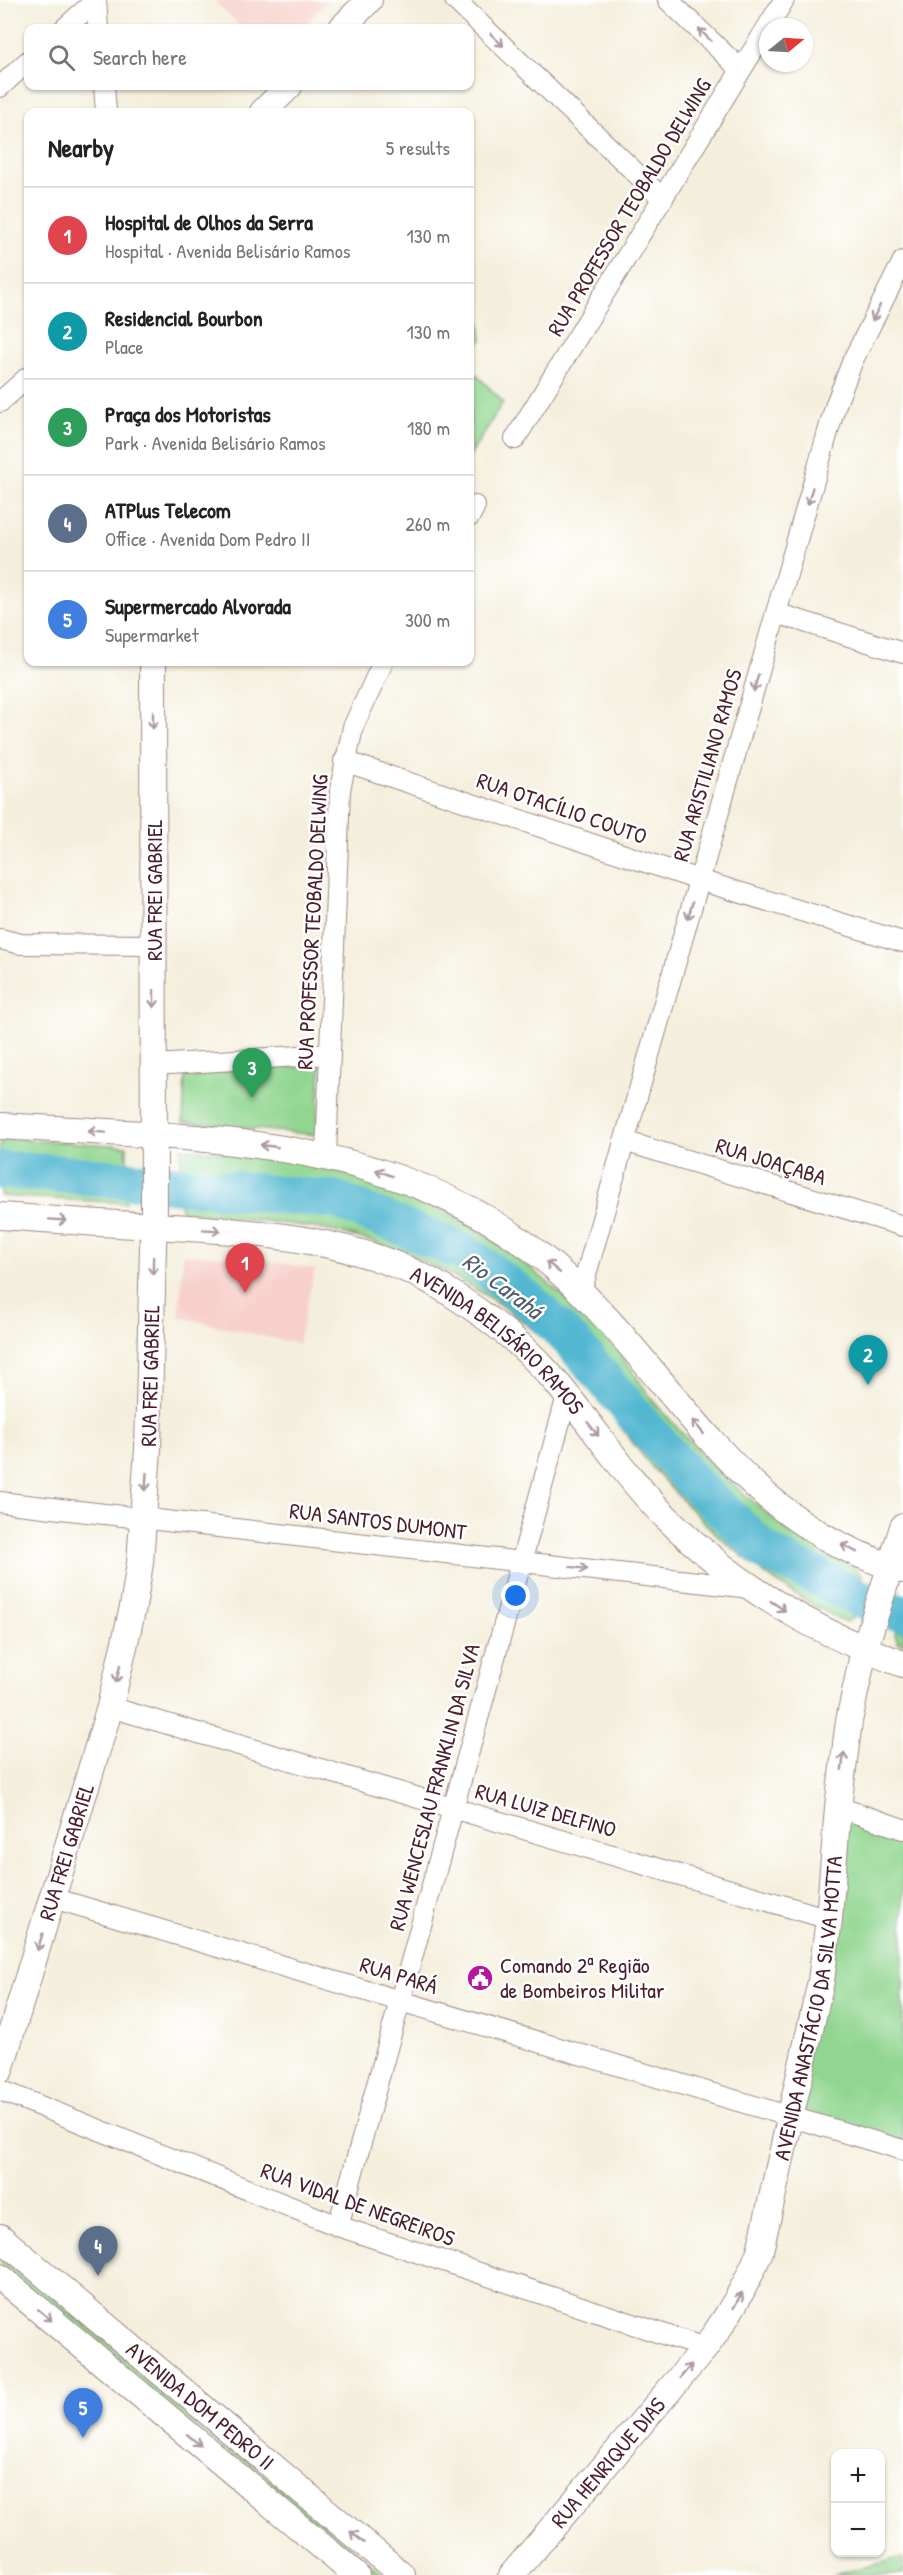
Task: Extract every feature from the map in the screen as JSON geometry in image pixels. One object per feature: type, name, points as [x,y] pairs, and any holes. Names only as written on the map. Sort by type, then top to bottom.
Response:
[{"type":"main road","points":[[346,24],[369,0]]},
{"type":"main road","points":[[267,108],[285,90]]},
{"type":"main road","name":"RUA FREI GABRIEL","points":[[0,2070],[110,1707],[133,1607],[144,1518],[155,1144],[153,666]]},
{"type":"main road","points":[[0,1126],[155,1144],[240,1142],[326,1156],[378,1171],[464,1208],[502,1230],[551,1264],[581,1292],[741,1474],[774,1503],[812,1528],[893,1574]]},
{"type":"main road","name":"AVENIDA BELISÁRIO RAMOS","points":[[0,1216],[154,1217],[295,1239],[349,1251],[395,1265],[440,1287],[496,1324],[546,1371],[633,1480],[666,1517],[711,1557],[750,1588],[816,1628],[867,1641],[903,1664]]},
{"type":"main road","name":"AVENIDA ANASTÁCIO DA SILVA MOTTA","points":[[705,2348],[729,2315],[748,2282],[760,2251],[820,1981],[829,1919],[838,1807],[849,1721],[867,1641],[893,1574],[903,1527]]},
{"type":"main road","name":"AVENIDA DOM PEDRO II","points":[[0,2237],[402,2575]]},
{"type":"main road","name":"AVENIDA DOM PEDRO II","points":[[0,2277],[356,2575]]},
{"type":"main road","name":"RUA HENRIQUE DIAS","points":[[512,2575],[705,2348]]},
{"type":"street","points":[[69,24],[96,0]]},
{"type":"street","points":[[96,0],[98,24]]},
{"type":"street","points":[[455,0],[663,199]]},
{"type":"street","points":[[669,0],[741,70]]},
{"type":"street","name":"RUA PROFESSOR TEOBALDO DELWING","points":[[515,439],[784,0]]},
{"type":"street","points":[[0,87],[24,65]]},
{"type":"street","points":[[104,90],[106,108]]},
{"type":"street","name":"RUA ARISTILIANO RAMOS","points":[[581,1292],[843,383],[903,261]]},
{"type":"street","points":[[0,402],[24,380]]},
{"type":"street","points":[[776,613],[903,653]]},
{"type":"street","name":"RUA PROFESSOR TEOBALDO DELWING","points":[[326,1156],[338,811],[344,760],[362,705],[381,666]]},
{"type":"street","name":"RUA OTACÍLIO COUTO","points":[[344,760],[699,880],[903,942]]},
{"type":"street","points":[[0,939],[21,944],[154,945]]},
{"type":"street","points":[[154,1065],[330,1054]]},
{"type":"street","name":"RUA JOAÇABA","points":[[624,1141],[903,1226]]},
{"type":"street","name":"RUA WENCESLAU FRANKLIN DA SILVA","points":[[338,2226],[567,1396]]},
{"type":"street","name":"RUA SANTOS DUMONT","points":[[0,1502],[750,1588]]},
{"type":"street","name":"RUA LUIZ DELFINO","points":[[110,1707],[829,1919]]},
{"type":"street","points":[[838,1807],[903,1829]]},
{"type":"street","name":"RUA PARÁ","points":[[53,1898],[903,2150]]},
{"type":"street","name":"RUA VIDAL DE NEGREIROS","points":[[0,2090],[338,2226],[705,2348]]},
{"type":"shaded area","points":[[214,0],[329,0],[306,24],[238,24]]},
{"type":"shaded area","points":[[183,1254],[251,1258],[315,1269],[298,1344],[179,1317]]},
{"type":"green space","points":[[474,280],[482,339],[474,348]]},
{"type":"green space","points":[[474,372],[503,402],[474,449]]},
{"type":"green space","points":[[321,1065],[317,1135],[183,1122],[185,1074]]},
{"type":"green space","points":[[0,1138],[127,1146],[126,1203],[0,1196]]},
{"type":"green space","points":[[181,1148],[308,1161],[381,1184],[449,1212],[512,1252],[590,1319],[620,1353],[653,1401],[712,1466],[772,1518],[854,1567],[862,1576],[853,1618],[846,1622],[791,1592],[717,1535],[652,1467],[597,1396],[561,1355],[537,1333],[484,1294],[425,1262],[362,1239],[294,1225],[183,1212],[180,1206]]},
{"type":"green space","points":[[903,1598],[903,1644],[898,1642],[895,1634]]},
{"type":"green space","points":[[841,1815],[903,1836],[903,2146],[795,2113]]},
{"type":"green space","points":[[0,2252],[384,2575],[370,2575],[0,2264]]},
{"type":"green space","points":[[903,2557],[903,2575],[834,2575]]},
{"type":"waterway","name":"Rio Carahá","points":[[0,1170],[337,1200],[467,1254],[530,1301],[571,1341],[692,1481],[768,1553],[880,1608],[903,1613]]},
{"type":"place","name":"Praça dos Motoristas","points":[[252,1098]]},
{"type":"place","name":"Hospital de Olhos da Serra","points":[[245,1293]]},
{"type":"place","name":"Residencial Bourbon","points":[[868,1385]]},
{"type":"place","name":"Comando 2ª Região de Bombeiros Militar","points":[[480,1978]]},
{"type":"place","name":"ATPlus Telecom","points":[[98,2276]]},
{"type":"place","name":"Supermercado Alvorada","points":[[83,2438]]}]
